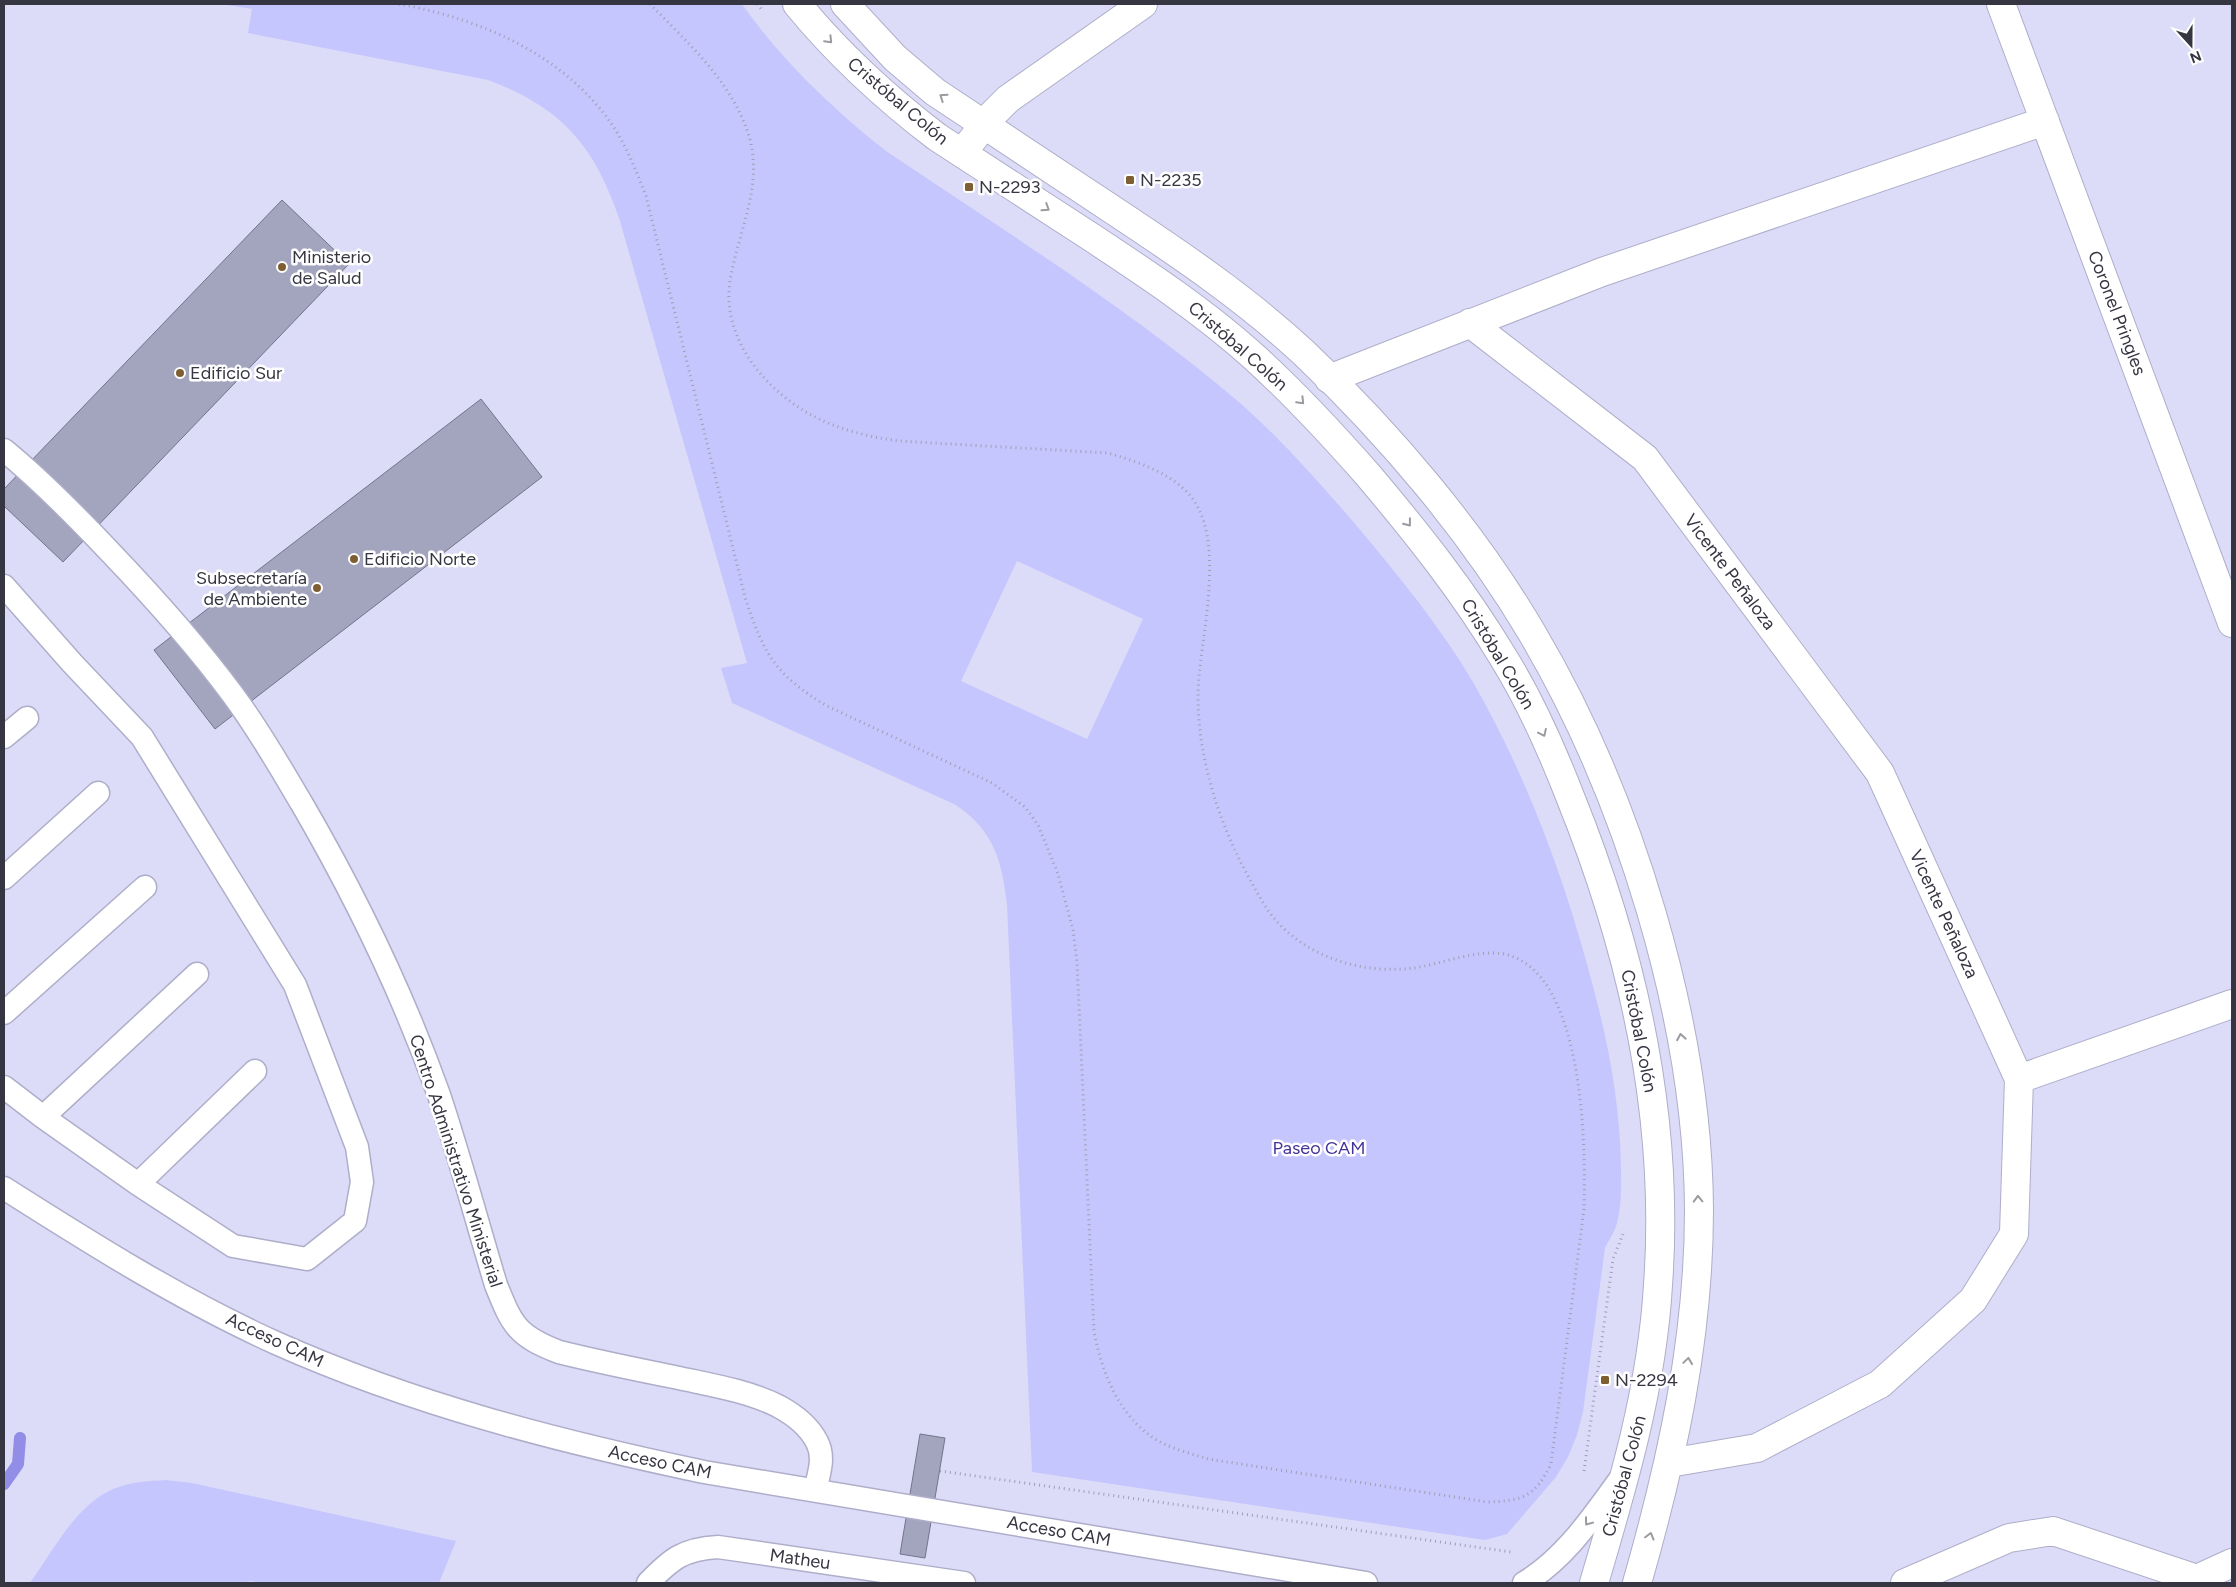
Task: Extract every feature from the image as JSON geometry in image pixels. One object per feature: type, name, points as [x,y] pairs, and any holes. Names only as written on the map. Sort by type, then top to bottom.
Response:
[{"type":"main road","name":"Cristóbal Colón","points":[[797,4],[831,43],[877,88],[915,120],[1204,314],[1300,399],[1396,509],[1440,565],[1505,659],[1532,708],[1583,829],[1606,893],[1625,960],[1650,1082],[1658,1148],[1658,1285],[1641,1413],[1628,1469],[1594,1583]]},
{"type":"main road","name":"Cristóbal Colón","points":[[845,4],[876,39],[935,92],[1218,282],[1266,320],[1329,379],[1366,416],[1449,514],[1531,630],[1561,684],[1590,745],[1639,876],[1677,1013],[1688,1076],[1696,1147],[1699,1211],[1693,1326],[1684,1390],[1669,1463],[1637,1583]]},
{"type":"main road","points":[[962,153],[984,124],[1008,99],[1143,4]]},
{"type":"main road","name":"Coronel Pringles","points":[[2001,4],[2232,623]]},
{"type":"main road","points":[[1329,379],[1602,272],[2045,121]]},
{"type":"main road","name":"Vicente Peñaloza","points":[[1470,323],[1645,458],[1880,773],[2019,1079],[2014,1234],[1973,1300],[1880,1384],[1756,1448],[1669,1463]]},
{"type":"main road","points":[[2019,1079],[2232,1004]]},
{"type":"main road","points":[[1905,1583],[2009,1538],[2052,1531],[2195,1581],[2232,1563]]},
{"type":"lane","name":"Centro Administrativo Ministerial","points":[[4,450],[30,471],[78,518],[171,619],[234,697],[272,753],[345,882],[383,959],[413,1029],[447,1121],[496,1285],[507,1311],[519,1331],[537,1344],[559,1352],[748,1394],[778,1406],[811,1432],[818,1443],[821,1456],[815,1490]]},
{"type":"lane","points":[[4,586],[72,663],[142,737],[295,985],[357,1147],[362,1182],[355,1221],[307,1259],[233,1246],[138,1184],[4,1087]]},
{"type":"lane","points":[[4,737],[27,718]]},
{"type":"lane","points":[[4,878],[98,793]]},
{"type":"lane","points":[[4,1013],[145,887]]},
{"type":"lane","points":[[43,1117],[197,974]]},
{"type":"lane","points":[[138,1184],[255,1071]]},
{"type":"lane","name":"Acceso CAM","points":[[4,1188],[73,1232],[202,1306],[275,1343],[353,1375],[436,1405],[600,1450],[704,1472],[1366,1583]]},
{"type":"lane","points":[[1524,1583],[1542,1572],[1563,1552],[1628,1469]]},
{"type":"lane","name":"Matheu","points":[[648,1583],[679,1555],[705,1548],[718,1547],[964,1583]]},
{"type":"path","points":[[399,4],[471,22],[522,45],[572,78],[605,115],[631,157],[646,196],[745,597],[760,640],[770,660],[806,693],[827,706],[992,783],[1025,807],[1038,825],[1066,902],[1077,962],[1094,1332],[1100,1361],[1112,1392],[1134,1419],[1154,1438],[1180,1450],[1208,1459],[1486,1502],[1510,1500],[1530,1493],[1540,1484],[1551,1464],[1584,1209],[1584,1133],[1579,1089],[1558,1004],[1547,984],[1536,971],[1520,960],[1504,954],[1487,954],[1414,968],[1394,969],[1369,968],[1337,961],[1310,948],[1288,931],[1268,910],[1247,874],[1228,832],[1212,787],[1200,742],[1198,697],[1210,556],[1209,538],[1201,514],[1186,491],[1165,476],[1138,462],[1108,452],[899,441],[869,436],[831,424],[800,408],[772,386],[748,356],[739,340],[730,312],[730,284],[735,256],[750,210],[754,182],[754,158],[748,133],[735,105],[719,79],[702,58],[650,4]]},
{"type":"path","points":[[757,4],[765,15]]},
{"type":"path","points":[[1584,1473],[1613,1259],[1615,1249],[1627,1228]]},
{"type":"path","points":[[940,1471],[1519,1552]]},
{"type":"green space","name":"Paseo CAM","points":[[221,4],[742,4],[757,25],[809,83],[846,118],[886,151],[1111,303],[1155,335],[1240,403],[1300,462],[1387,563],[1433,621],[1473,682],[1512,757],[1529,795],[1559,873],[1584,953],[1605,1037],[1619,1123],[1620,1209],[1616,1226],[1605,1248],[1583,1412],[1577,1435],[1568,1457],[1556,1477],[1507,1534],[1485,1540],[1032,1472],[1007,905],[999,861],[988,836],[969,815],[956,805],[732,703],[721,668],[747,663],[619,218],[598,169],[586,149],[572,132],[555,116],[536,103],[488,80],[248,33],[252,9]],"holes":[[[1017,561],[1143,619],[1087,739],[961,681]]]},
{"type":"green space","points":[[166,1480],[192,1483],[456,1541],[439,1583],[261,1583],[251,1581],[241,1583],[30,1583],[66,1530],[87,1506],[113,1489],[146,1481]]},
{"type":"building","name":"Edificio Sur","points":[[282,200],[349,264],[63,562],[4,506],[4,489]]},
{"type":"building","name":"Edificio Norte","points":[[481,399],[542,477],[215,729],[154,650]]},
{"type":"building","points":[[920,1434],[945,1438],[925,1558],[900,1554]]},
{"type":"waterway","points":[[4,1484],[18,1464],[20,1438]]},
{"type":"place","name":"N-2235","points":[[1130,180]]},
{"type":"place","name":"N-2293","points":[[969,187]]},
{"type":"place","name":"Ministerio de Salud","points":[[282,267]]},
{"type":"place","name":"Edificio Sur","points":[[180,373]]},
{"type":"place","name":"Edificio Norte","points":[[354,559]]},
{"type":"place","name":"Subsecretaría de Ambiente","points":[[317,588]]},
{"type":"place","name":"N-2294","points":[[1605,1380]]}]
